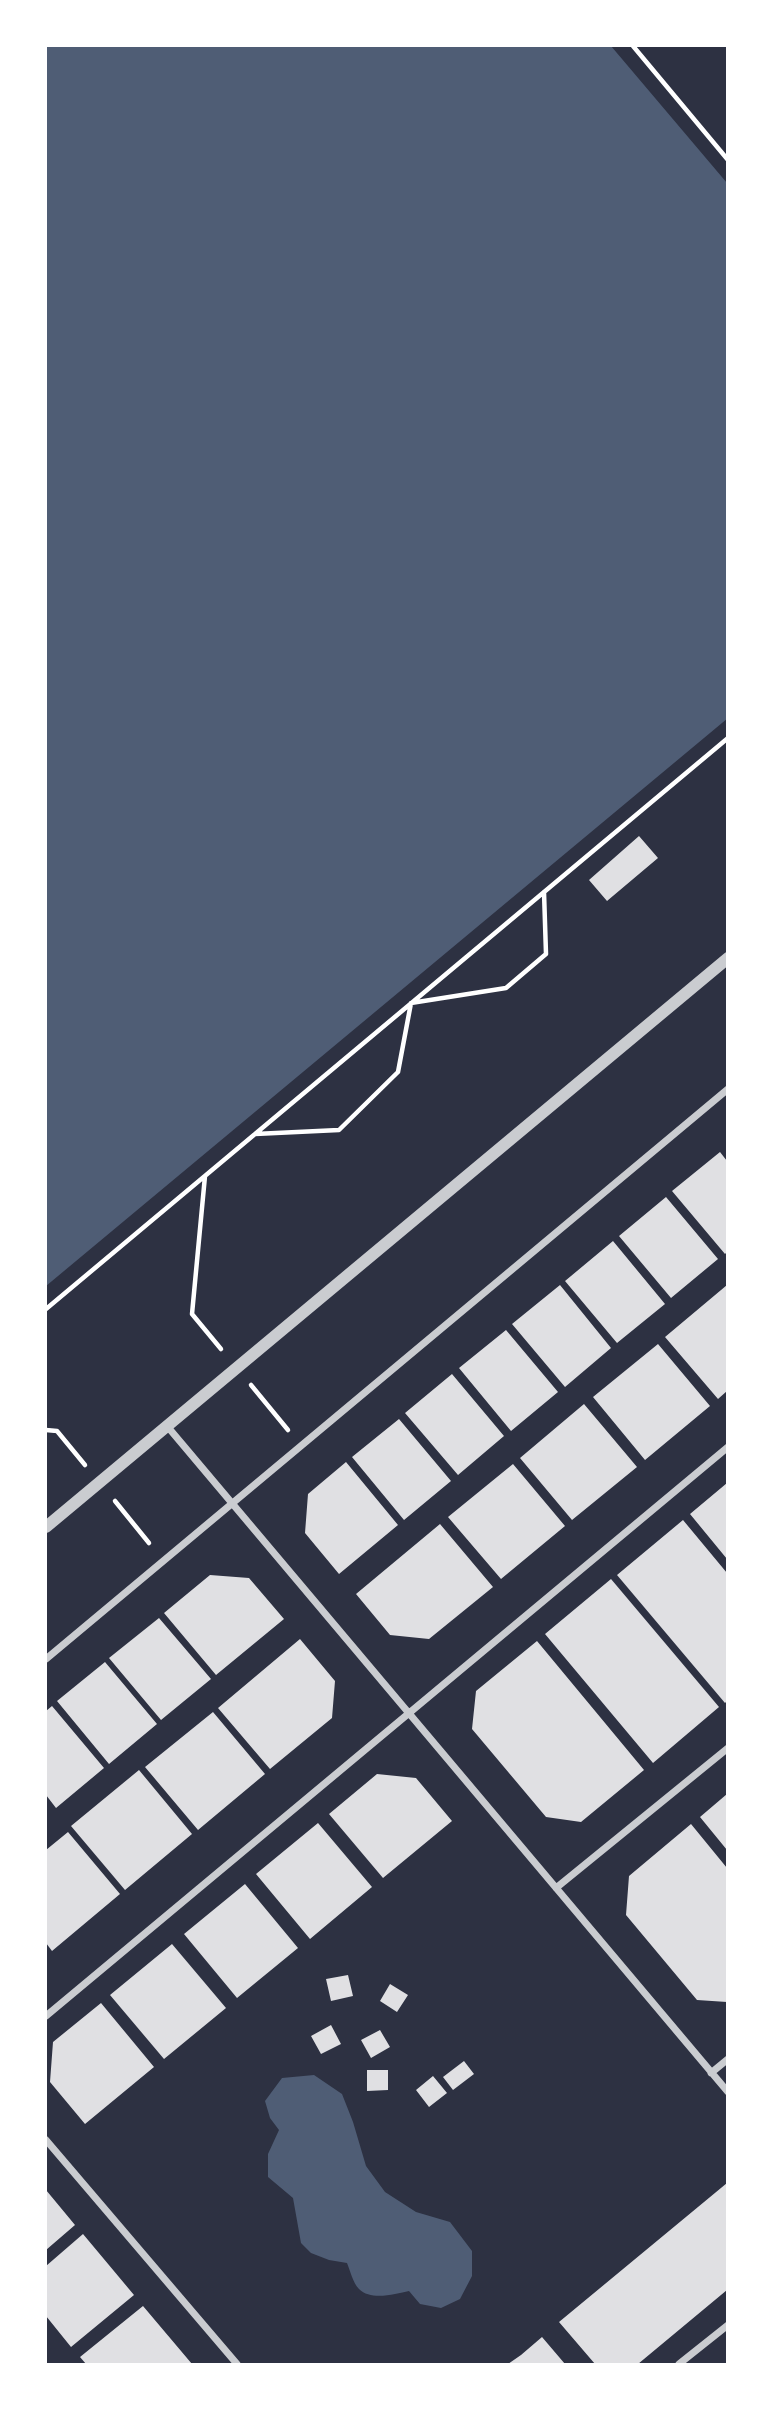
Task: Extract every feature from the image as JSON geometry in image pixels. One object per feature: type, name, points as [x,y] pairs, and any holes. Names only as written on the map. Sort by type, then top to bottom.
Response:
[{"type":"street","points":[[46,1527],[727,958]]},
{"type":"street","points":[[46,1659],[727,1089]]},
{"type":"street","points":[[167,1426],[727,2092]]},
{"type":"street","points":[[46,2016],[727,1447]]},
{"type":"street","points":[[556,1888],[727,1748]]},
{"type":"street","points":[[711,2073],[727,2059]]},
{"type":"street","points":[[46,2140],[237,2364]]},
{"type":"street","points":[[679,2364],[727,2325]]},
{"type":"path","points":[[633,46],[727,160]]},
{"type":"path","points":[[46,1309],[727,738]]},
{"type":"path","points":[[411,1003],[506,988],[546,954],[544,892]]},
{"type":"path","points":[[254,1134],[339,1130],[398,1072],[411,1003]]},
{"type":"path","points":[[205,1175],[192,1314],[301,1446]]},
{"type":"water","points":[[46,46],[611,46],[727,183],[728,718],[46,1286]]},
{"type":"water","points":[[314,2075],[342,2094],[366,2166],[385,2192],[416,2212],[450,2222],[472,2251],[472,2276],[460,2299],[441,2308],[420,2304],[409,2291],[383,2296],[364,2293],[353,2280],[347,2263],[311,2253],[301,2243],[293,2198],[268,2177],[268,2154],[279,2130],[270,2118],[265,2101],[282,2078]]},
{"type":"building","points":[[639,836],[658,858],[607,901],[589,880]]},
{"type":"building","points":[[720,1152],[727,1161],[725,1254],[672,1191]]},
{"type":"building","points":[[666,1197],[718,1259],[671,1298],[619,1236]]},
{"type":"building","points":[[613,1241],[665,1304],[617,1343],[565,1281]]},
{"type":"building","points":[[560,1285],[611,1348],[565,1387],[512,1324]]},
{"type":"building","points":[[727,1285],[727,1391],[718,1399],[665,1337]]},
{"type":"building","points":[[506,1330],[558,1392],[511,1431],[459,1368]]},
{"type":"building","points":[[658,1344],[710,1406],[645,1460],[593,1397]]},
{"type":"building","points":[[452,1374],[504,1436],[458,1475],[405,1413]]},
{"type":"building","points":[[584,1404],[637,1467],[572,1520],[520,1458]]},
{"type":"building","points":[[399,1419],[451,1481],[404,1520],[352,1457]]},
{"type":"building","points":[[346,1462],[398,1525],[339,1574],[305,1533],[308,1494]]},
{"type":"building","points":[[513,1464],[565,1526],[501,1579],[448,1517]]},
{"type":"building","points":[[727,1483],[727,1559],[690,1514]]},
{"type":"building","points":[[683,1520],[727,1573],[725,1703],[617,1575]]},
{"type":"building","points":[[440,1524],[493,1587],[429,1639],[390,1635],[356,1594]]},
{"type":"building","points":[[210,1575],[249,1578],[284,1619],[216,1675],[164,1613]]},
{"type":"building","points":[[611,1579],[719,1707],[653,1763],[545,1634]]},
{"type":"building","points":[[159,1618],[211,1679],[161,1720],[109,1658]]},
{"type":"building","points":[[300,1639],[335,1681],[332,1718],[270,1769],[218,1708]]},
{"type":"building","points":[[537,1641],[644,1770],[581,1822],[546,1817],[472,1729],[476,1691]]},
{"type":"building","points":[[105,1662],[157,1724],[109,1764],[57,1701]]},
{"type":"building","points":[[52,1706],[104,1768],[56,1808],[46,1795],[46,1711]]},
{"type":"building","points":[[213,1712],[265,1774],[198,1830],[145,1767]]},
{"type":"building","points":[[139,1770],[192,1834],[125,1890],[71,1826]]},
{"type":"building","points":[[377,1774],[416,1778],[452,1821],[383,1878],[329,1814]]},
{"type":"building","points":[[727,1794],[727,1850],[700,1817]]},
{"type":"building","points":[[318,1823],[372,1887],[310,1939],[256,1874]]},
{"type":"building","points":[[691,1824],[727,1868],[727,2002],[697,2000],[626,1915],[629,1876]]},
{"type":"building","points":[[68,1832],[120,1894],[52,1951],[46,1943],[46,1850]]},
{"type":"building","points":[[245,1884],[298,1948],[237,1998],[184,1934]]},
{"type":"building","points":[[172,1944],[226,2008],[164,2059],[110,1995]]},
{"type":"building","points":[[348,1975],[353,1996],[331,2001],[326,1979]]},
{"type":"building","points":[[390,1984],[408,1995],[397,2012],[380,2001]]},
{"type":"building","points":[[101,2003],[154,2067],[85,2124],[50,2082],[53,2042]]},
{"type":"building","points":[[331,2025],[341,2044],[321,2054],[311,2036]]},
{"type":"building","points":[[380,2030],[390,2047],[371,2058],[361,2040]]},
{"type":"building","points":[[464,2061],[474,2074],[453,2090],[443,2077]]},
{"type":"building","points":[[367,2070],[388,2070],[388,2090],[367,2091]]},
{"type":"building","points":[[433,2076],[447,2093],[429,2107],[416,2090]]},
{"type":"building","points":[[727,2183],[727,2290],[638,2364],[595,2364],[559,2322]]},
{"type":"building","points":[[46,2190],[75,2225],[46,2250]]},
{"type":"building","points":[[83,2234],[134,2295],[71,2347],[46,2316],[46,2266]]},
{"type":"building","points":[[143,2306],[192,2364],[86,2364],[80,2357]]},
{"type":"building","points":[[542,2337],[565,2364],[508,2364],[521,2355]]}]
